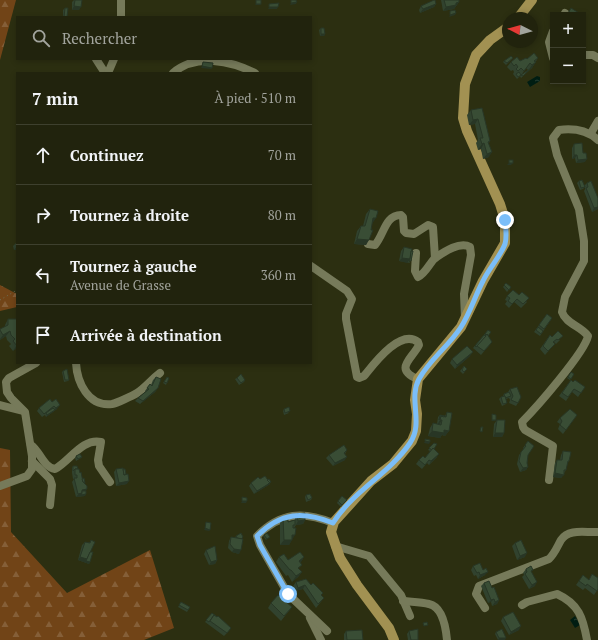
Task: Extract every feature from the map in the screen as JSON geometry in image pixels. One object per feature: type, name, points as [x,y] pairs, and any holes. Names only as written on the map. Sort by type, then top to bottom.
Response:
[{"type":"main road","points":[[523,12],[532,0]]},
{"type":"main road","points":[[394,640],[390,628],[357,585],[340,558],[334,546],[331,532],[333,523],[371,481],[393,464],[412,441],[416,431],[417,414],[414,400],[418,379],[449,342],[465,319],[483,281],[505,243],[505,220],[500,204],[466,131],[463,118],[465,84],[476,55],[490,40],[502,31]]},
{"type":"street","points":[[121,0],[121,16]]},
{"type":"street","points":[[586,55],[593,55],[598,58]]},
{"type":"street","points":[[97,60],[104,72]]},
{"type":"street","points":[[108,72],[114,60]]},
{"type":"street","points":[[175,72],[186,65],[202,61],[231,63],[253,72]]},
{"type":"street","points":[[591,133],[598,121]]},
{"type":"street","points":[[549,480],[553,446],[525,430],[522,422],[571,363],[585,344],[588,336],[580,328],[566,320],[562,312],[563,302],[584,261],[584,241],[578,210],[557,156],[553,138],[559,130],[565,129],[591,133],[598,140]]},
{"type":"street","points":[[368,244],[375,245],[387,223],[395,216],[401,215],[403,217],[404,231],[406,233],[414,234],[428,225],[433,227],[435,258]]},
{"type":"street","points":[[416,253],[416,271],[418,277],[435,258],[460,244],[466,244],[471,250],[464,294],[465,319]]},
{"type":"street","points":[[312,267],[347,291],[352,299],[346,314],[346,319],[357,377],[359,378],[364,376],[388,348],[406,340],[413,340],[419,345],[407,360],[406,368],[409,374],[418,379]]},
{"type":"street","points":[[0,486],[27,476],[32,469],[25,412],[9,395],[6,382],[9,378],[34,364]]},
{"type":"street","points":[[76,364],[76,374],[85,394],[92,399],[103,403],[112,404],[136,393],[160,373]]},
{"type":"street","points":[[0,405],[25,412]]},
{"type":"street","points":[[30,445],[35,448],[48,466],[55,469],[85,445],[94,441],[101,442],[98,454],[99,466],[110,482]]},
{"type":"street","points":[[32,461],[50,479],[52,485],[50,505]]},
{"type":"street","points":[[327,631],[288,594],[260,545],[257,536],[279,518],[291,516],[310,516],[333,523]]},
{"type":"street","points":[[485,608],[476,594],[479,586],[548,559],[557,550],[562,539],[566,535],[573,532],[598,532]]},
{"type":"street","points":[[334,546],[369,556],[403,601],[410,616]]},
{"type":"street","points":[[522,606],[527,602],[557,594],[561,596],[581,612],[587,640]]},
{"type":"street","points":[[403,601],[430,604],[436,608],[442,617],[447,640]]},
{"type":"street","points":[[308,614],[321,640]]},
{"type":"path","points":[[0,300],[16,291]]},
{"type":"green space","points":[[0,0],[16,0],[0,60]]},
{"type":"green space","points":[[0,285],[16,293],[16,307],[0,311]]},
{"type":"green space","points":[[0,448],[10,450],[11,532],[67,593],[150,550],[174,628],[144,640],[0,640]]},
{"type":"water","points":[[537,76],[540,77],[540,81],[530,87],[527,82]]},
{"type":"water","points":[[575,616],[580,625],[575,628],[570,620]]},
{"type":"building","points":[[75,0],[82,0],[81,7],[74,6]]},
{"type":"building","points":[[256,0],[261,0],[261,4],[256,4]]},
{"type":"building","points":[[291,0],[296,0],[297,2],[291,3]]},
{"type":"building","points":[[434,0],[436,4],[423,9],[421,6]]},
{"type":"building","points":[[444,0],[459,0],[459,2],[456,3],[456,5],[446,7]]},
{"type":"building","points":[[279,3],[278,7],[269,7],[269,4]]},
{"type":"building","points":[[65,8],[68,8],[67,16],[64,16]]},
{"type":"building","points":[[571,8],[577,12],[569,12]]},
{"type":"building","points":[[455,10],[456,13],[450,15],[450,11]]},
{"type":"building","points":[[321,28],[324,28],[325,34],[321,34]]},
{"type":"building","points":[[534,53],[538,58],[534,61],[536,62],[532,65],[530,63],[524,71],[521,68],[518,71],[516,69],[518,67],[516,64],[514,66],[511,62],[517,57],[520,61],[526,58],[527,59]]},
{"type":"building","points":[[511,56],[513,58],[507,63],[504,61]]},
{"type":"building","points":[[203,62],[213,63],[212,68],[202,66]]},
{"type":"building","points":[[530,69],[523,76],[521,75]]},
{"type":"building","points":[[519,72],[521,75],[518,77],[516,74]]},
{"type":"building","points":[[482,108],[490,141],[488,142],[492,152],[487,154],[484,143],[482,144],[480,138],[483,138],[478,119],[473,120],[471,110]]},
{"type":"building","points":[[582,143],[583,153],[586,153],[587,159],[578,160],[577,155],[574,155],[574,144]]},
{"type":"building","points":[[509,160],[513,160],[513,163],[509,163]]},
{"type":"building","points":[[582,180],[585,187],[581,188],[579,181]]},
{"type":"building","points":[[591,181],[598,198],[598,207],[594,208],[586,188],[588,187],[587,183]]},
{"type":"building","points":[[370,209],[378,211],[376,218],[373,218],[371,230],[373,230],[369,240],[357,239],[361,226],[365,226]]},
{"type":"building","points":[[404,247],[412,249],[410,259],[402,258]]},
{"type":"building","points":[[411,251],[413,251],[411,261],[409,261],[410,259]]},
{"type":"building","points":[[506,283],[511,287],[509,290],[504,285]]},
{"type":"building","points":[[513,290],[519,295],[522,292],[529,298],[523,304],[517,299],[512,304],[508,301],[510,298],[507,296]]},
{"type":"building","points":[[547,314],[552,318],[544,329],[539,325]]},
{"type":"building","points":[[8,319],[16,319],[16,345],[13,341],[15,339],[11,335],[10,331],[3,335],[0,330],[8,325]]},
{"type":"building","points":[[538,327],[543,331],[541,334],[536,330]]},
{"type":"building","points":[[488,330],[491,332],[488,336],[485,334]]},
{"type":"building","points":[[558,331],[563,336],[553,342],[555,344],[548,351],[543,346],[550,335],[552,337]]},
{"type":"building","points":[[487,334],[492,342],[484,351],[477,346]]},
{"type":"building","points":[[484,335],[486,336],[476,347],[475,346]]},
{"type":"building","points":[[467,346],[473,352],[457,365],[452,359]]},
{"type":"building","points":[[464,366],[467,369],[464,372],[462,370]]},
{"type":"building","points":[[67,369],[69,380],[65,380],[63,371]]},
{"type":"building","points":[[571,372],[574,374],[571,379],[568,377]]},
{"type":"building","points":[[241,374],[245,380],[241,383],[237,378]]},
{"type":"building","points":[[156,377],[161,379],[158,388],[143,401],[138,398],[149,389],[147,388],[150,384],[152,386]]},
{"type":"building","points":[[167,377],[169,378],[167,383],[164,382]]},
{"type":"building","points":[[571,380],[573,382],[575,380],[585,387],[581,393],[574,389],[568,397],[562,393]]},
{"type":"building","points":[[517,387],[521,397],[518,403],[511,400],[513,396],[510,389]]},
{"type":"building","points":[[509,392],[511,396],[505,398],[504,394]]},
{"type":"building","points":[[505,396],[507,403],[503,404],[501,397]]},
{"type":"building","points":[[50,399],[52,402],[56,399],[60,405],[56,408],[54,406],[44,414],[39,408]]},
{"type":"building","points":[[289,407],[290,411],[285,413],[284,409]]},
{"type":"building","points":[[53,408],[55,410],[47,415],[46,413]]},
{"type":"building","points":[[570,409],[577,415],[566,430],[560,425],[562,421],[560,418]]},
{"type":"building","points":[[447,412],[452,413],[449,431],[444,430],[444,433],[432,431],[433,423],[441,425],[441,416],[446,417]]},
{"type":"building","points":[[492,414],[496,415],[496,420],[492,420]]},
{"type":"building","points":[[497,420],[505,420],[504,433],[495,433]]},
{"type":"building","points":[[528,441],[534,446],[528,455],[528,467],[523,468],[519,461],[521,452]]},
{"type":"building","points":[[434,443],[437,444],[432,450],[429,448]]},
{"type":"building","points":[[344,445],[347,450],[344,453],[347,457],[335,463],[329,455]]},
{"type":"building","points":[[433,448],[439,454],[431,461],[429,460],[425,465],[419,460],[423,456],[425,458]]},
{"type":"building","points":[[563,451],[571,452],[566,470],[564,470],[564,475],[555,473],[557,460],[562,460]]},
{"type":"building","points":[[80,454],[82,457],[78,459],[76,456]]},
{"type":"building","points":[[73,466],[77,466],[78,469],[73,471]]},
{"type":"building","points":[[123,468],[124,475],[128,474],[129,481],[119,483],[116,469]]},
{"type":"building","points":[[75,469],[79,469],[83,482],[87,486],[87,489],[82,490],[82,493],[78,494],[74,478],[77,478],[77,475],[75,475]]},
{"type":"building","points":[[123,469],[125,469],[126,474],[124,475]]},
{"type":"building","points":[[265,476],[270,483],[257,491],[251,483],[258,477],[260,479]]},
{"type":"building","points":[[82,491],[86,491],[86,494],[81,495]]},
{"type":"building","points":[[310,494],[312,498],[308,500],[306,495]]},
{"type":"building","points":[[342,496],[347,500],[342,505],[338,501]]},
{"type":"building","points":[[242,497],[247,498],[247,501],[242,501]]},
{"type":"building","points":[[305,513],[305,520],[298,521],[297,514]]},
{"type":"building","points":[[283,518],[288,518],[288,522],[295,520],[295,525],[293,525],[293,528],[296,528],[295,535],[292,535],[292,540],[284,540]]},
{"type":"building","points":[[206,522],[211,523],[210,530],[205,528]]},
{"type":"building","points":[[241,533],[243,537],[241,539],[237,538],[236,536]]},
{"type":"building","points":[[267,533],[270,537],[267,539],[264,535]]},
{"type":"building","points":[[231,537],[243,539],[241,550],[234,549],[230,544]]},
{"type":"building","points":[[91,540],[95,542],[87,559],[80,557],[85,542],[90,543]]},
{"type":"building","points":[[521,540],[527,553],[520,556],[515,543]]},
{"type":"building","points":[[215,546],[217,560],[211,562],[206,550]]},
{"type":"building","points":[[90,552],[93,552],[90,562],[86,561]]},
{"type":"building","points":[[300,552],[304,557],[299,561],[302,565],[298,568],[302,572],[296,576],[279,557],[284,554],[288,560]]},
{"type":"building","points":[[480,563],[483,570],[486,568],[488,572],[480,575],[479,572],[477,573],[473,566]]},
{"type":"building","points":[[531,566],[533,570],[531,571],[537,582],[532,585],[525,574],[527,572],[526,569]]},
{"type":"building","points":[[592,574],[598,578],[597,591],[587,584],[586,586],[579,581],[583,575],[589,580]]},
{"type":"building","points":[[306,579],[311,585],[313,583],[323,593],[321,595],[324,598],[318,604],[305,585],[298,588],[296,582]]},
{"type":"building","points":[[489,581],[492,588],[494,587],[499,600],[495,602],[494,599],[491,600],[484,583]]},
{"type":"building","points":[[278,595],[292,607],[284,616],[271,603]]},
{"type":"building","points":[[181,602],[190,607],[188,610],[179,605]]},
{"type":"building","points":[[513,612],[521,626],[511,632],[503,617]]},
{"type":"building","points":[[212,613],[217,617],[214,615],[209,622],[206,620]]},
{"type":"building","points":[[214,615],[217,617],[218,616],[231,628],[227,633],[210,621]]},
{"type":"building","points":[[427,622],[428,625],[424,626],[423,623]]},
{"type":"building","points":[[418,629],[418,640],[411,640],[409,631]]},
{"type":"building","points":[[502,629],[506,638],[499,638],[496,632]]},
{"type":"building","points":[[362,630],[363,640],[347,640],[346,631]]},
{"type":"route","points":[[288,594],[277,577],[260,545],[257,536],[279,518],[291,516],[310,516],[321,518],[333,523],[371,481],[402,455],[412,441],[416,431],[417,414],[414,400],[418,379],[461,327],[483,281],[505,243],[505,220]]}]
